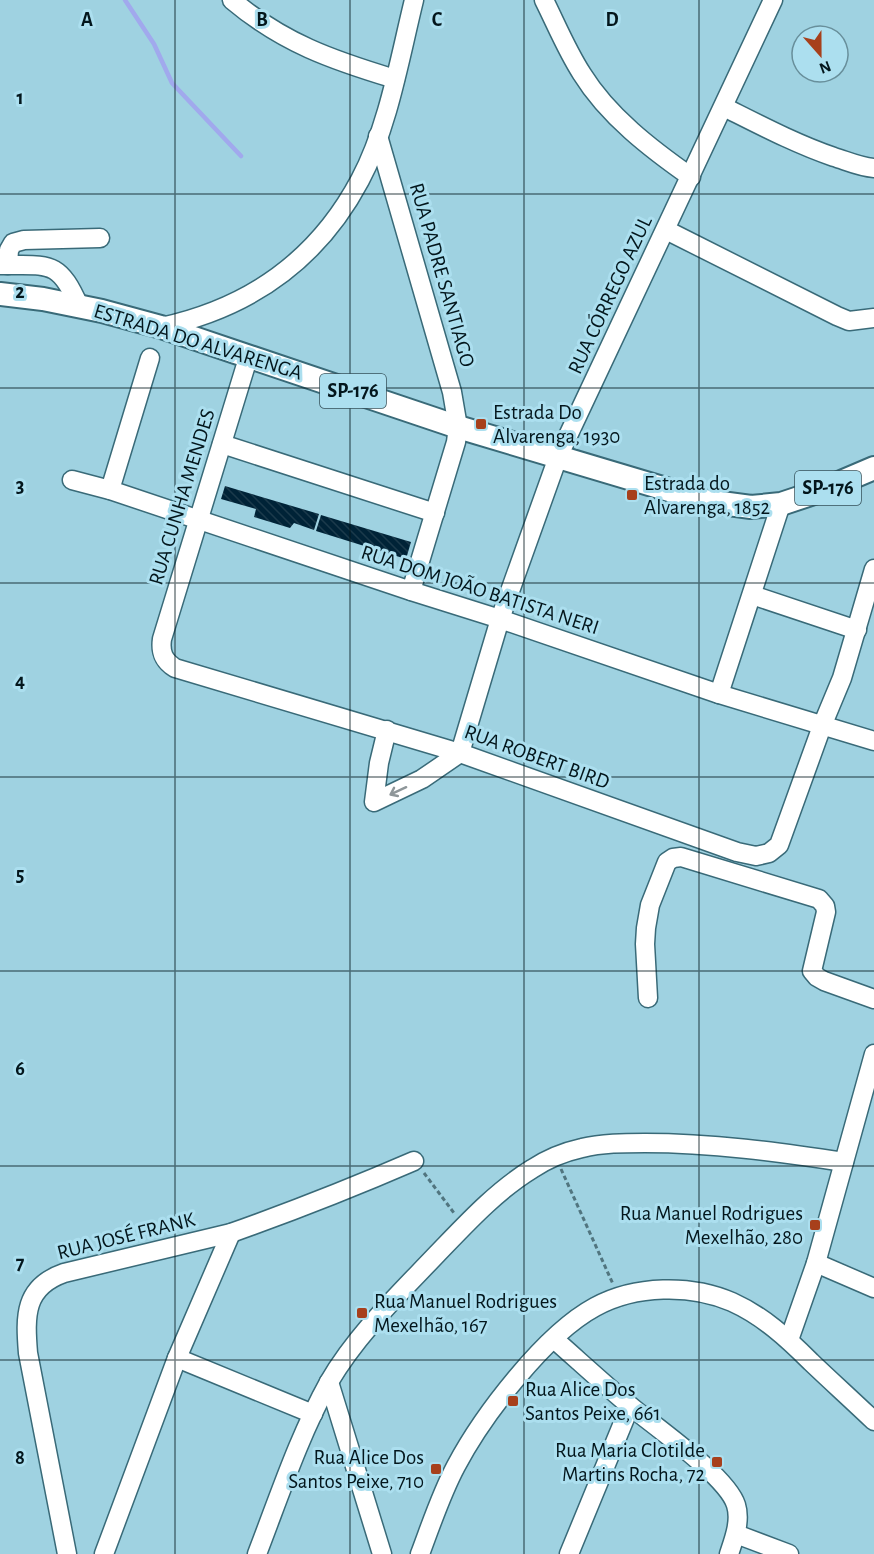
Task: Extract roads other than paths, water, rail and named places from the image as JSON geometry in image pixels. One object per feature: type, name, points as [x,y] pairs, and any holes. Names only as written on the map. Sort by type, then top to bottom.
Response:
[{"type":"main road","name":"ESTRADA DO ALVARENGA","points":[[0,294],[79,306],[161,327],[458,427],[706,501],[751,507],[781,504],[820,491],[874,468]]},
{"type":"street","points":[[232,0],[275,32],[308,50],[395,79]]},
{"type":"street","points":[[161,327],[193,320],[262,288],[291,268],[319,241],[361,179],[378,136],[395,79],[414,0]]},
{"type":"street","points":[[544,0],[582,75],[615,115],[661,156],[691,177]]},
{"type":"street","name":"RUA CÓRREGO AZUL","points":[[460,753],[500,619],[558,457],[773,0]]},
{"type":"street","points":[[724,107],[777,134],[822,153],[864,167],[874,168]]},
{"type":"street","name":"RUA PADRE SANTIAGO","points":[[378,136],[450,384],[456,406],[458,427]]},
{"type":"street","points":[[666,230],[837,316],[849,321],[874,318]]},
{"type":"street","points":[[79,306],[69,283],[59,272],[46,267],[4,265],[13,243],[24,240],[99,238]]},
{"type":"street","points":[[199,339],[202,326],[218,310]]},
{"type":"street","name":"RUA CUNHA MENDES","points":[[162,652],[162,639],[249,355]]},
{"type":"street","points":[[110,490],[150,358]]},
{"type":"street","points":[[411,591],[456,442],[458,427]]},
{"type":"street","points":[[222,444],[435,513]]},
{"type":"street","name":"RUA DOM JOÃO BATISTA NERI","points":[[72,480],[110,490],[719,694],[874,741]]},
{"type":"street","points":[[719,694],[781,504]]},
{"type":"street","name":"RUA ROBERT BIRD","points":[[162,652],[168,663],[175,668],[460,753],[737,852],[756,856],[769,853],[779,845],[842,678],[874,569]]},
{"type":"street","points":[[752,595],[857,630]]},
{"type":"street","points":[[387,730],[380,756],[375,802],[422,779],[460,753]]},
{"type":"street","points":[[648,998],[645,944],[650,905],[667,862],[681,856],[819,899],[825,906],[826,912],[812,971],[824,981],[874,999]]},
{"type":"street","points":[[789,1340],[816,1263],[874,1054]]},
{"type":"street","points":[[257,1554],[312,1414],[339,1365],[376,1318],[465,1226],[531,1169],[555,1156],[582,1148],[615,1143],[671,1143],[759,1149],[844,1162]]},
{"type":"street","name":"RUA JOSÉ FRANK","points":[[67,1554],[28,1353],[25,1323],[29,1305],[38,1290],[54,1277],[86,1267],[231,1233],[327,1198],[414,1161]]},
{"type":"street","points":[[104,1554],[177,1358],[231,1233]]},
{"type":"street","points":[[816,1263],[874,1288]]},
{"type":"street","points":[[420,1554],[455,1467],[475,1432],[526,1367],[554,1339],[594,1307],[619,1296],[656,1290],[701,1293],[731,1302],[761,1318],[789,1340],[874,1421]]},
{"type":"street","points":[[554,1339],[726,1488],[736,1504],[738,1518],[736,1534],[729,1554]]},
{"type":"street","points":[[177,1358],[312,1414]]},
{"type":"street","points":[[329,1382],[382,1554]]},
{"type":"street","points":[[569,1554],[630,1406]]},
{"type":"street","points":[[736,1534],[789,1554]]},
{"type":"waterway","points":[[125,0],[154,44],[172,83],[241,156]]},
{"type":"place","name":"Estrada Do Alvarenga, 1930","points":[[481,424]]},
{"type":"place","name":"Estrada do Alvarenga, 1852","points":[[632,495]]},
{"type":"place","name":"Rua Manuel Rodrigues Mexelhão, 280","points":[[815,1225]]},
{"type":"place","name":"Rua Manuel Rodrigues Mexelhão, 167","points":[[362,1313]]},
{"type":"place","name":"Rua Alice Dos Santos Peixe, 661","points":[[513,1401]]},
{"type":"place","name":"Rua Maria Clotilde Martins Rocha, 72","points":[[717,1462]]},
{"type":"place","name":"Rua Alice Dos Santos Peixe, 710","points":[[436,1469]]}]
